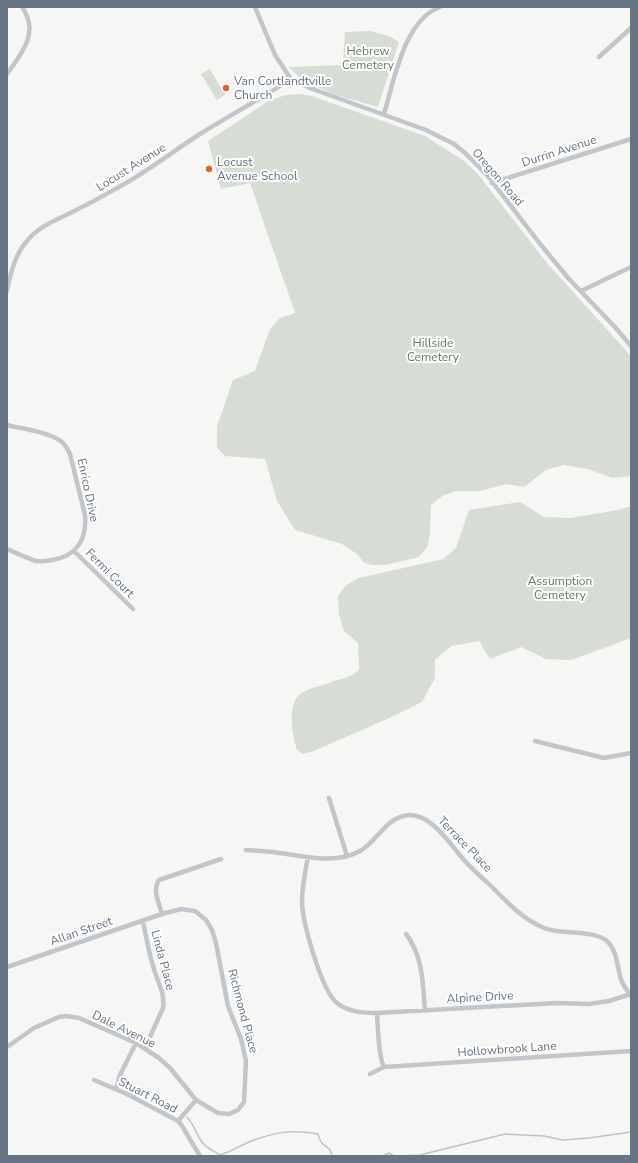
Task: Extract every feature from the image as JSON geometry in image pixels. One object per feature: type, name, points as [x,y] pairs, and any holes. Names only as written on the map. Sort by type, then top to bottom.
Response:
[{"type":"street","points":[[7,74],[29,39],[30,22],[22,7]]},
{"type":"street","name":"Oregon Road","points":[[255,7],[275,56],[291,79],[310,88],[426,130],[454,144],[465,153],[487,176],[540,245],[631,346]]},
{"type":"street","points":[[384,114],[403,51],[411,34],[417,24],[425,16],[440,7]]},
{"type":"street","points":[[599,57],[631,28]]},
{"type":"street","name":"Locust Avenue","points":[[7,291],[19,252],[27,240],[42,227],[89,204],[136,177],[198,135],[291,79]]},
{"type":"street","name":"Durrin Avenue","points":[[492,183],[631,139]]},
{"type":"street","points":[[581,291],[631,267]]},
{"type":"street","name":"Enrico Drive","points":[[7,425],[52,437],[63,443],[70,454],[85,515],[86,525],[82,541],[74,551]]},
{"type":"street","points":[[7,549],[37,561],[66,556],[74,551]]},
{"type":"street","name":"Fermi Court","points":[[74,551],[133,609]]},
{"type":"street","points":[[535,740],[604,758],[631,753]]},
{"type":"street","points":[[329,798],[347,856]]},
{"type":"street","name":"Terrace Place","points":[[246,850],[308,857],[328,858],[347,856],[359,852],[369,845],[384,828],[397,818],[411,815],[420,817],[434,826],[466,862],[512,908],[524,917],[546,928],[595,935],[608,942],[614,954],[622,982],[630,994]]},
{"type":"street","name":"Alpine Drive","points":[[308,857],[303,882],[302,904],[304,917],[317,966],[329,995],[346,1008],[357,1012],[377,1013],[557,1003],[595,1003],[609,1001],[630,994]]},
{"type":"street","points":[[162,914],[155,889],[159,880],[221,859]]},
{"type":"street","name":"Richmond Place","points":[[162,914],[181,909],[195,911],[206,920],[212,930],[216,943],[228,1006],[241,1039],[246,1062],[244,1102],[238,1110],[229,1114],[218,1113]]},
{"type":"street","name":"Allan Street","points":[[7,967],[162,914]]},
{"type":"street","name":"Linda Place","points":[[142,921],[154,970],[164,1002],[163,1008],[145,1048]]},
{"type":"street","points":[[406,934],[412,942],[418,958],[422,979],[424,1011]]},
{"type":"street","points":[[370,1074],[384,1067],[382,1064],[377,1013]]},
{"type":"street","name":"Dale Avenue","points":[[7,1047],[34,1028],[55,1018],[66,1016],[79,1018],[145,1048],[170,1068],[196,1100],[218,1113]]},
{"type":"street","points":[[116,1089],[120,1075],[136,1044]]},
{"type":"street","name":"Hollowbrook Lane","points":[[384,1067],[631,1051]]},
{"type":"street","name":"Stuart Road","points":[[94,1080],[150,1105],[178,1121],[200,1156]]},
{"type":"street","points":[[178,1121],[196,1100]]},
{"type":"green space","name":"Hebrew Cemetery","points":[[371,31],[391,37],[399,42],[378,107],[342,97],[319,88],[308,82],[288,67],[343,65],[345,32]]},
{"type":"green space","points":[[210,69],[225,95],[217,100],[201,74]]},
{"type":"green space","name":"Hillside Cemetery","points":[[300,94],[312,96],[425,136],[464,161],[477,173],[547,263],[631,356],[631,476],[612,478],[588,469],[564,465],[546,470],[524,487],[506,484],[480,491],[456,491],[442,496],[431,505],[428,546],[419,557],[385,565],[371,565],[363,562],[357,554],[342,544],[295,530],[277,501],[265,459],[225,456],[217,448],[217,426],[233,380],[255,371],[270,329],[280,318],[295,313],[250,183],[221,189],[208,141],[270,100],[286,95]]},
{"type":"green space","name":"Assumption Cemetery","points":[[520,502],[544,517],[570,518],[618,510],[631,506],[631,638],[571,660],[546,659],[521,647],[490,659],[479,641],[451,646],[435,660],[435,678],[422,702],[314,751],[303,754],[297,750],[292,727],[292,709],[299,695],[305,691],[351,676],[359,670],[358,643],[344,631],[339,615],[338,596],[346,585],[359,578],[443,559],[456,548],[469,510]]},
{"type":"waterway","points":[[187,1117],[204,1144],[220,1155],[267,1136],[283,1132],[308,1132],[318,1134],[321,1142],[330,1150],[332,1156]]},
{"type":"waterway","points":[[398,1156],[420,1155],[505,1134],[544,1136],[563,1140],[631,1132]]},
{"type":"waterway","points":[[382,1156],[389,1153],[394,1156]]},
{"type":"place","name":"Van Cortlandtville Church","points":[[226,88]]},
{"type":"place","name":"Locust Avenue School","points":[[209,169]]}]
